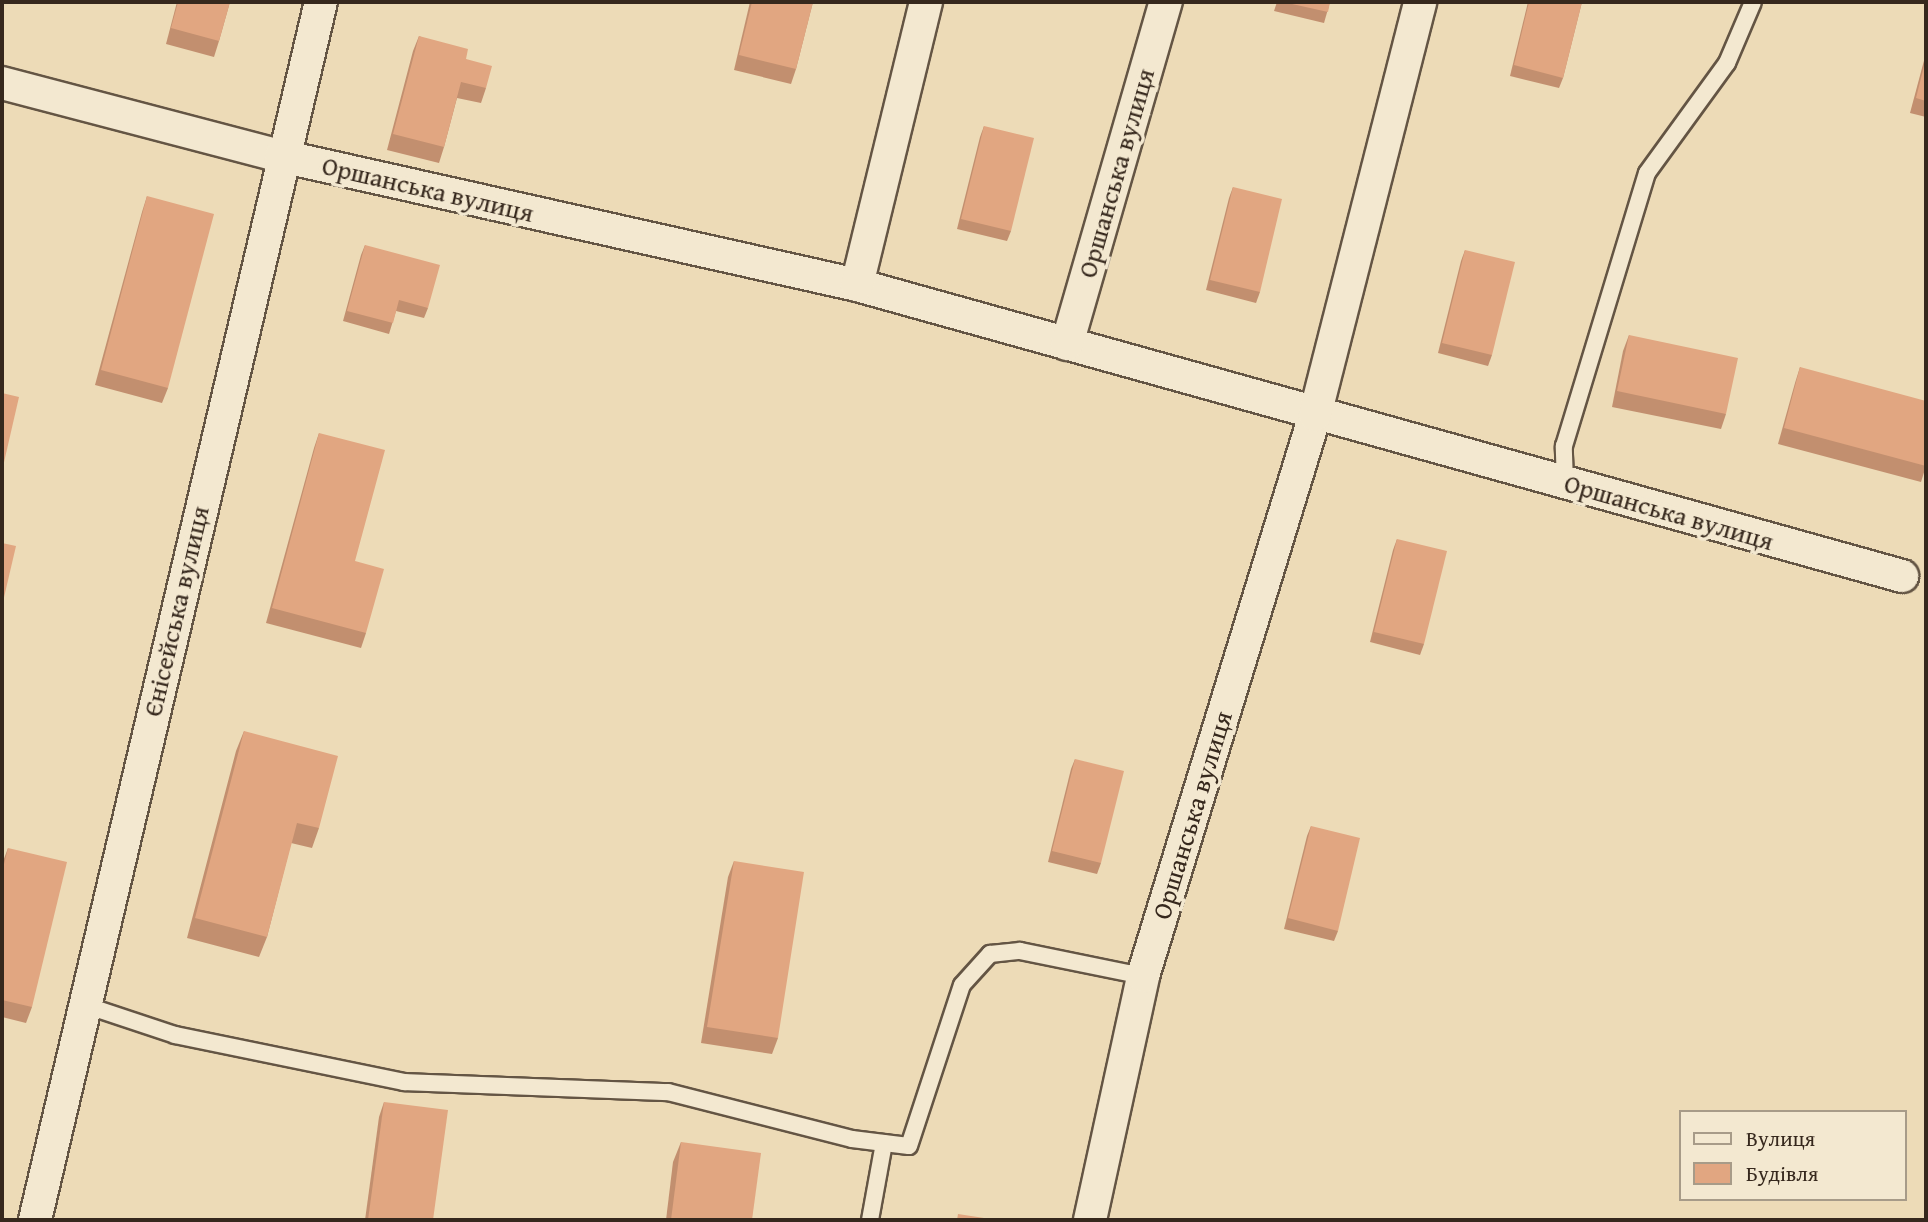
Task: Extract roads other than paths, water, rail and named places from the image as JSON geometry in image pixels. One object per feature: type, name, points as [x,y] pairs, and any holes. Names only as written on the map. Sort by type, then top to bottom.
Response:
[{"type":"street","name":"Єнісейська вулиця","points":[[35,1220],[281,156],[321,2]]},
{"type":"street","points":[[857,285],[926,2]]},
{"type":"street","name":"Оршанська вулиця","points":[[1067,344],[1166,2]]},
{"type":"street","name":"Оршанська вулиця","points":[[1090,1220],[1143,976],[1315,415],[1420,2]]},
{"type":"street","name":"Оршанська вулиця","points":[[2,83],[281,156],[857,285],[1315,415],[1902,576]]},
{"type":"lane","points":[[1565,483],[1564,446],[1647,173],[1727,63],[1753,2]]},
{"type":"lane","points":[[85,1005],[175,1035],[404,1082],[668,1092],[884,1143],[909,1146],[962,985],[990,954],[1020,951],[1143,976]]},
{"type":"lane","points":[[870,1220],[884,1143]]}]
